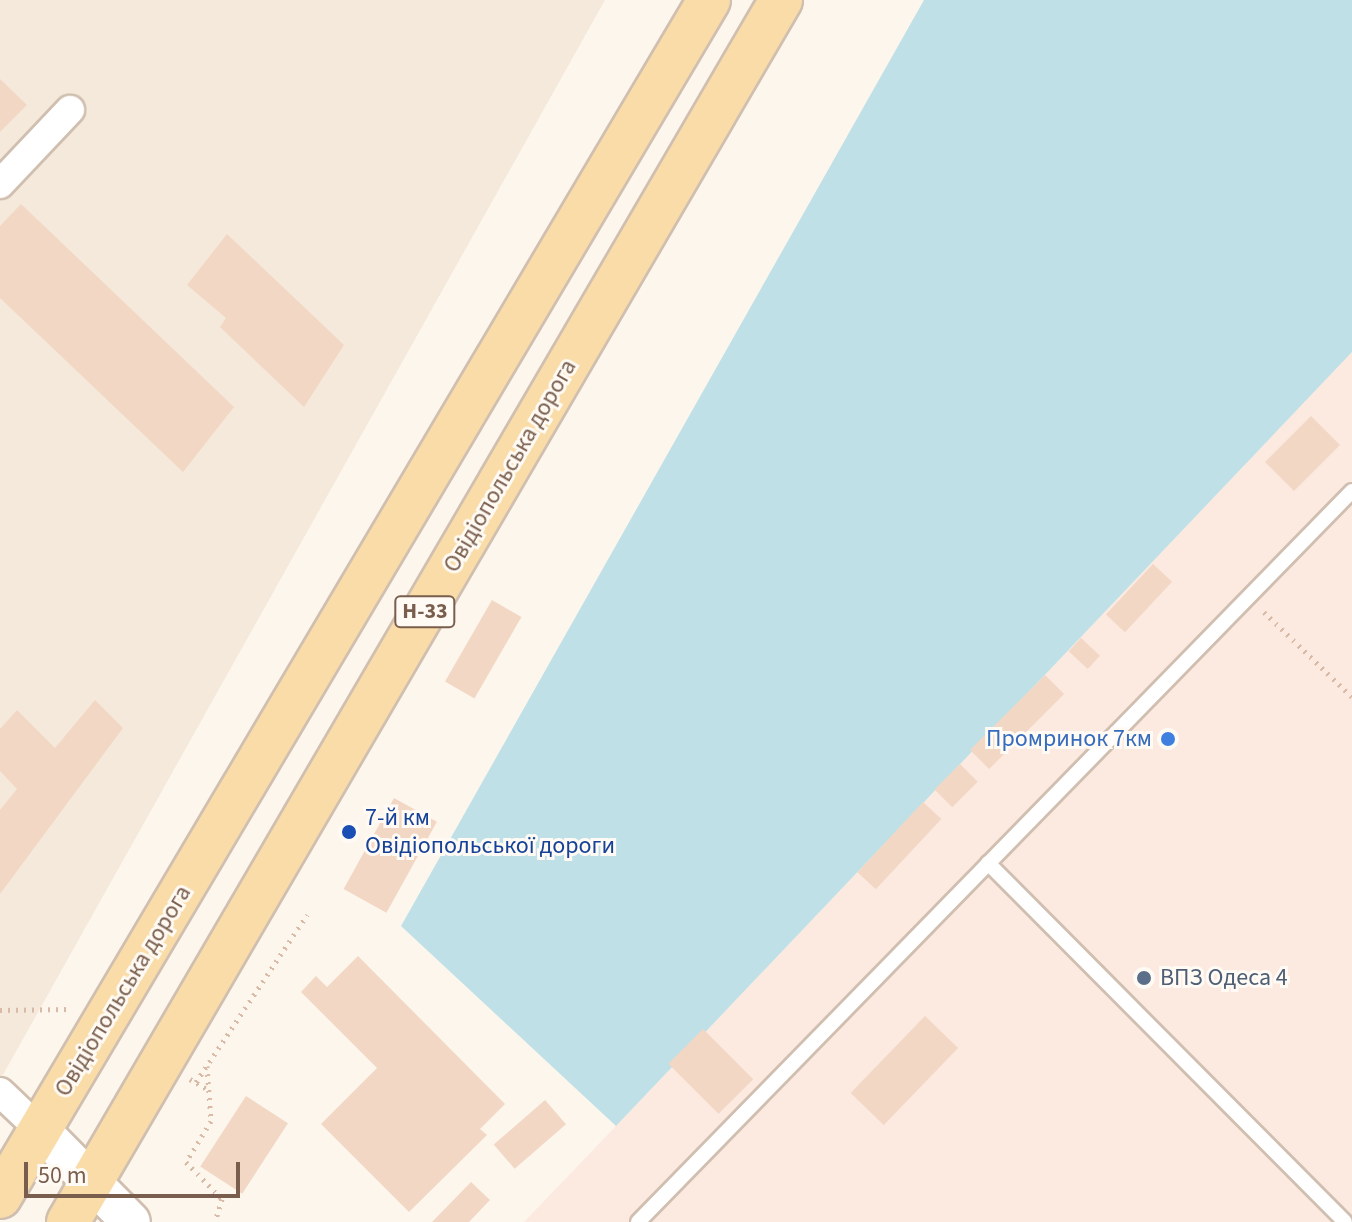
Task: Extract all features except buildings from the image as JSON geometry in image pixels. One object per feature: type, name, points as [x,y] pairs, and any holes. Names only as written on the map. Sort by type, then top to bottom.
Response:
[{"type":"main road","name":"Овідіопольська дорога","points":[[0,1197],[709,0]]},
{"type":"main road","name":"Овідіопольська дорога","points":[[68,1222],[781,0]]},
{"type":"street","points":[[0,184],[70,110]]},
{"type":"street","points":[[0,1092],[131,1222]]},
{"type":"lane","points":[[638,1222],[1352,491]]},
{"type":"lane","points":[[988,863],[1345,1222]]},
{"type":"path","points":[[1249,597],[1352,697]]},
{"type":"path","points":[[196,1082],[307,915]]},
{"type":"path","points":[[207,1065],[211,1121],[186,1162],[222,1199],[215,1222]]},
{"type":"shaded area","points":[[0,0],[605,0],[0,1080]]},
{"type":"shaded area","name":"Промринок 7км","points":[[1352,352],[1352,1222],[524,1222],[616,1126]]},
{"type":"water","points":[[924,0],[1352,0],[1352,352],[616,1126],[401,926]]},
{"type":"place","name":"Промринок 7км","points":[[1168,739]]},
{"type":"place","name":"7-й км Овідіопольської дороги","points":[[349,832]]},
{"type":"place","name":"ВПЗ Одеса 4","points":[[1144,978]]}]
